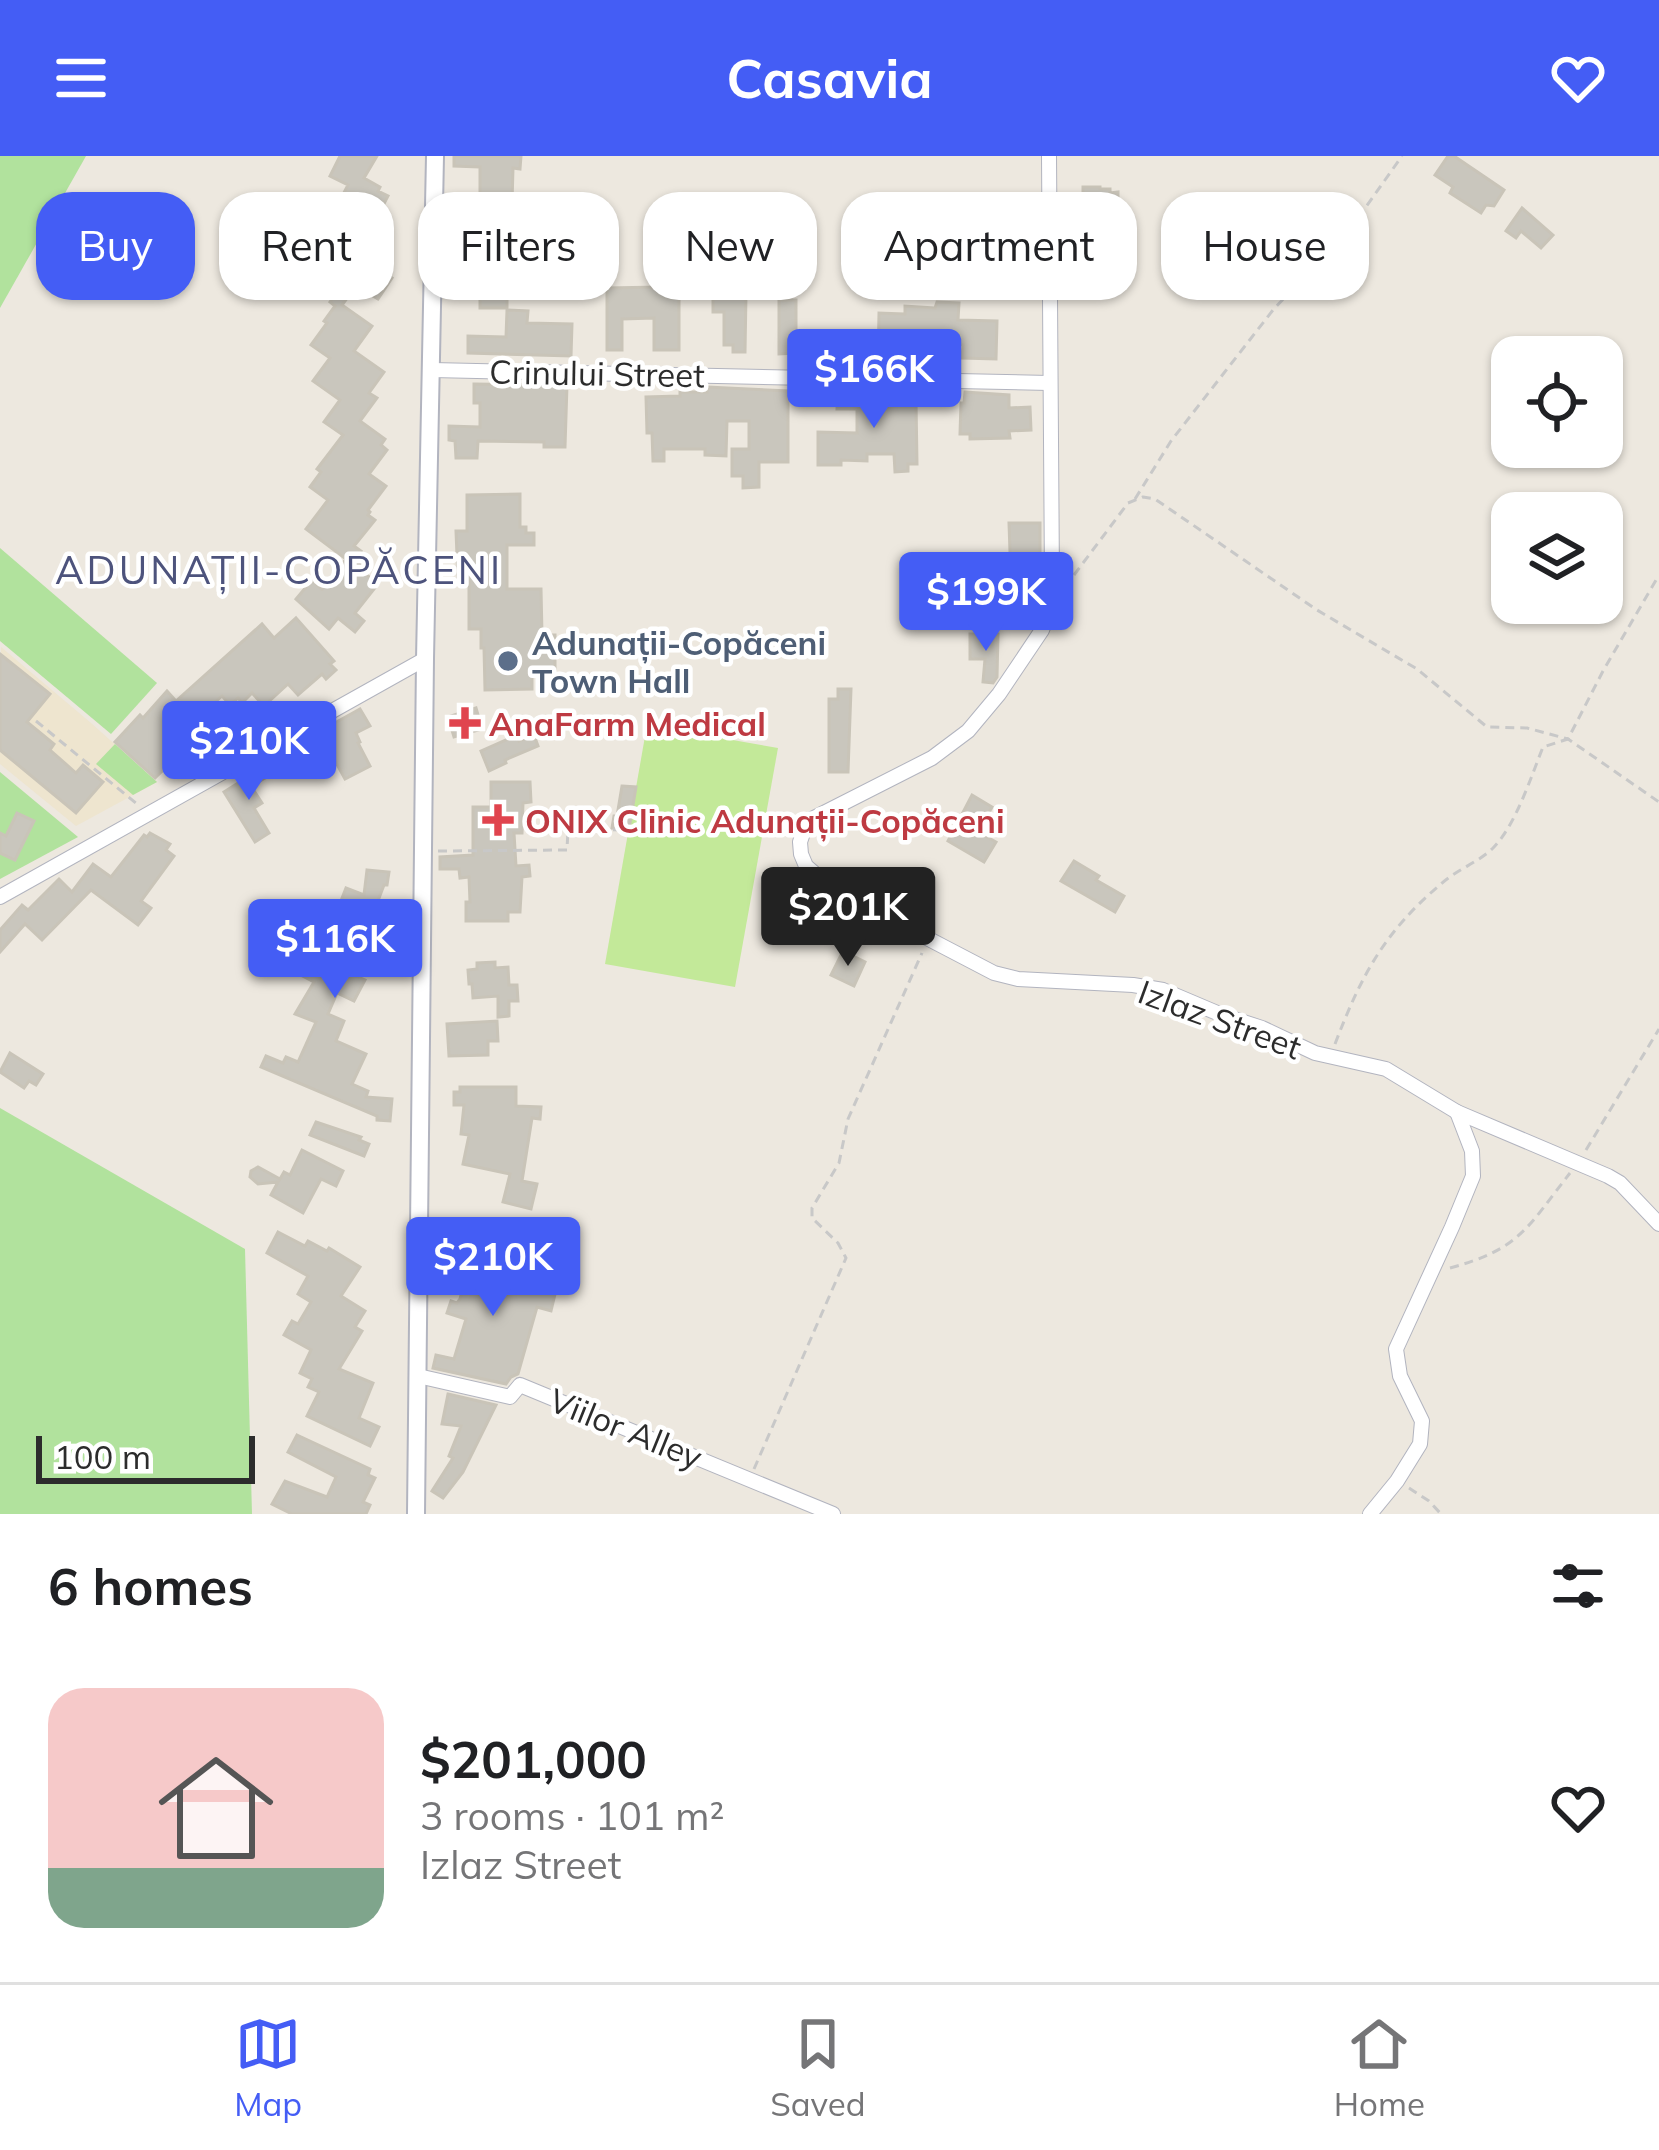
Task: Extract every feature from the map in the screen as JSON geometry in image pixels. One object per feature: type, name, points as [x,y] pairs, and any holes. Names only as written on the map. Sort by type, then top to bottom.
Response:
[{"type":"street","points":[[416,1514],[435,156]]},
{"type":"street","name":"Izlaz Street","points":[[1049,156],[1049,611],[1029,652],[968,730],[932,758],[812,819],[802,832],[800,854],[811,872],[845,897],[994,973],[1018,979],[1150,986],[1306,1049],[1386,1069],[1457,1112],[1608,1176],[1659,1224]]},
{"type":"street","name":"Crinului Street","points":[[432,370],[1049,383]]},
{"type":"street","points":[[0,896],[425,659]]},
{"type":"street","points":[[1370,1514],[1414,1457],[1423,1431],[1419,1411],[1397,1368],[1396,1349],[1472,1176],[1472,1150],[1457,1112]]},
{"type":"street","name":"Viilor Alley","points":[[418,1376],[510,1397],[520,1385],[833,1514]]},
{"type":"path","points":[[1135,500],[1171,441],[1273,310],[1356,221],[1402,156]]},
{"type":"path","points":[[1049,611],[1124,507],[1150,497],[1317,610],[1417,669],[1487,727],[1527,728],[1568,739],[1659,802]]},
{"type":"path","points":[[1330,1057],[1355,992],[1388,937],[1442,882],[1496,846],[1543,748],[1568,739],[1659,575]]},
{"type":"path","points":[[36,721],[149,814]]},
{"type":"path","points":[[424,851],[567,850],[568,829],[629,830]]},
{"type":"path","points":[[749,1479],[845,1258],[838,1244],[812,1219],[812,1208],[838,1163],[848,1119],[928,940]]},
{"type":"path","points":[[1397,1481],[1441,1514]]},
{"type":"shaded area","points":[[1,647],[157,782],[76,826],[0,764]]},
{"type":"green space","points":[[0,156],[86,156],[66,192],[36,192],[36,244],[0,308]]},
{"type":"green space","points":[[0,548],[157,683],[111,734],[0,641]]},
{"type":"green space","points":[[647,725],[778,748],[735,987],[605,964]]},
{"type":"green space","points":[[115,744],[157,782],[133,795],[96,764]]},
{"type":"green space","points":[[0,772],[78,837],[0,879]]},
{"type":"green space","points":[[0,1108],[245,1249],[252,1514],[0,1514]]},
{"type":"building","points":[[340,156],[377,156],[364,178],[380,187],[380,192],[344,192],[348,185],[330,176]]},
{"type":"building","points":[[454,156],[521,156],[520,169],[513,168],[512,192],[480,192],[480,167],[454,166]]},
{"type":"building","points":[[1448,156],[1504,190],[1494,206],[1486,205],[1481,213],[1450,193],[1453,187],[1435,175]]},
{"type":"building","points":[[1083,187],[1110,189],[1110,192],[1083,192]]},
{"type":"building","points":[[1522,208],[1553,235],[1541,248],[1521,231],[1516,238],[1506,231]]},
{"type":"building","points":[[643,287],[643,300],[679,300],[679,350],[654,350],[654,318],[622,319],[622,350],[607,350],[607,300],[619,300],[619,288]]},
{"type":"building","points":[[346,300],[342,305],[372,326],[354,351],[384,372],[369,393],[377,398],[360,421],[385,439],[381,445],[387,450],[369,474],[386,486],[368,510],[375,520],[354,546],[364,560],[358,568],[378,584],[355,613],[364,621],[355,632],[338,618],[329,629],[296,599],[312,580],[322,589],[346,559],[306,529],[328,500],[310,487],[321,472],[317,469],[343,435],[324,422],[340,400],[313,381],[330,358],[311,345],[335,306],[330,302]]},
{"type":"building","points":[[480,300],[507,300],[507,308],[480,308]]},
{"type":"building","points":[[713,300],[746,300],[745,352],[733,352],[733,345],[724,345],[724,312],[713,312]]},
{"type":"building","points":[[779,300],[796,300],[796,353],[779,354]]},
{"type":"building","points":[[937,302],[959,303],[958,320],[997,321],[996,359],[962,358],[963,345],[927,343],[927,349],[902,348],[892,351],[892,362],[878,362],[879,313],[905,314],[905,306],[935,308]]},
{"type":"building","points":[[507,310],[528,311],[527,323],[572,324],[571,356],[468,353],[468,336],[506,337]]},
{"type":"building","points":[[474,384],[567,385],[565,447],[478,441],[477,458],[456,458],[449,426],[480,427]]},
{"type":"building","points":[[707,387],[788,391],[788,462],[759,462],[759,487],[743,488],[743,476],[732,476],[732,449],[749,449],[749,421],[727,421],[726,456],[705,455],[705,449],[664,449],[664,461],[653,461],[646,397],[707,392]]},
{"type":"building","points":[[838,390],[852,390],[852,395],[910,394],[916,401],[917,464],[895,472],[894,454],[867,454],[867,461],[818,465],[818,432],[857,433],[857,409],[837,409]]},
{"type":"building","points":[[965,392],[1009,395],[1009,408],[1030,407],[1031,430],[1009,431],[1010,438],[970,439],[970,434],[960,434]]},
{"type":"building","points":[[520,494],[520,527],[534,533],[534,545],[507,545],[507,589],[541,589],[542,635],[555,635],[555,669],[532,670],[532,689],[485,690],[481,629],[469,629],[469,580],[458,580],[456,531],[467,531],[467,495]]},
{"type":"building","points":[[1009,523],[1040,523],[1040,580],[1011,581]]},
{"type":"building","points":[[296,618],[334,661],[330,664],[336,670],[326,679],[322,674],[298,695],[288,684],[264,706],[252,693],[242,703],[238,698],[230,705],[222,696],[202,714],[217,731],[216,739],[206,748],[197,737],[155,778],[115,742],[167,691],[176,701],[262,624],[274,638]]},
{"type":"building","points":[[970,634],[998,634],[993,683],[983,682],[985,659],[970,659]]},
{"type":"building","points":[[0,654],[50,694],[27,722],[54,744],[50,750],[76,773],[83,765],[103,782],[76,813],[0,750]]},
{"type":"building","points":[[838,689],[851,689],[848,772],[829,772],[829,699],[838,699]]},
{"type":"building","name":"AnaFarm Medical","points":[[476,708],[482,729],[454,737],[448,717]]},
{"type":"building","points":[[360,709],[370,726],[356,733],[370,766],[345,779],[333,757],[326,761],[321,752],[313,756],[304,740]]},
{"type":"building","points":[[517,735],[519,741],[534,735],[538,746],[489,771],[481,751]]},
{"type":"building","points":[[260,765],[267,777],[251,786],[262,803],[254,808],[269,833],[255,842],[224,792]]},
{"type":"building","points":[[491,782],[530,782],[531,802],[523,803],[522,833],[514,833],[516,866],[529,865],[530,876],[522,877],[520,912],[508,912],[508,921],[466,921],[469,877],[460,878],[459,869],[440,869],[440,857],[473,855],[473,807],[491,807]]},
{"type":"building","points":[[622,786],[636,787],[629,829],[612,828]]},
{"type":"building","points":[[972,795],[992,807],[978,832],[996,842],[984,862],[948,841]]},
{"type":"building","points":[[17,813],[34,821],[15,860],[0,853],[0,833],[6,836]]},
{"type":"building","points":[[150,833],[170,844],[166,850],[174,856],[141,901],[151,908],[138,925],[91,890],[42,940],[25,924],[0,952],[0,930],[22,905],[28,910],[59,879],[72,892],[93,864],[111,877]]},
{"type":"building","points":[[1074,861],[1124,896],[1115,912],[1061,881]]},
{"type":"building","points":[[367,870],[389,872],[362,943],[368,945],[356,976],[365,980],[354,1001],[337,993],[328,1014],[344,1021],[336,1041],[366,1054],[352,1084],[368,1091],[366,1097],[392,1099],[390,1121],[377,1120],[377,1116],[261,1067],[266,1056],[283,1063],[286,1057],[298,1062],[316,1022],[295,1014],[314,982],[293,971],[306,945],[300,943],[308,921],[330,929],[346,888],[364,895]]},
{"type":"building","points":[[843,951],[865,962],[854,986],[831,975]]},
{"type":"building","points":[[495,962],[495,968],[508,967],[509,985],[517,985],[518,1001],[509,1001],[509,1016],[498,1017],[498,996],[473,998],[469,984],[468,970],[477,969],[477,963]]},
{"type":"building","points":[[497,1021],[498,1041],[488,1041],[488,1055],[449,1056],[447,1024]]},
{"type":"building","points":[[10,1053],[43,1074],[36,1085],[29,1081],[24,1088],[0,1072]]},
{"type":"building","points":[[460,1087],[516,1087],[516,1106],[541,1107],[540,1119],[532,1118],[522,1181],[537,1184],[531,1209],[503,1202],[510,1174],[463,1164],[469,1135],[461,1134],[464,1105],[454,1105],[454,1092],[460,1092]]},
{"type":"building","points":[[316,1122],[361,1137],[369,1144],[364,1156],[310,1135]]},
{"type":"building","points":[[302,1150],[343,1171],[336,1186],[321,1179],[303,1213],[271,1195],[278,1182],[258,1184],[250,1177],[258,1167],[280,1179],[284,1172],[290,1175]]},
{"type":"building","points":[[278,1232],[305,1246],[308,1241],[329,1248],[360,1267],[341,1296],[365,1311],[355,1327],[362,1331],[339,1369],[373,1383],[359,1418],[379,1427],[370,1446],[307,1416],[319,1392],[308,1387],[312,1379],[300,1373],[311,1350],[284,1335],[292,1321],[298,1324],[311,1302],[298,1294],[308,1276],[267,1253]]},
{"type":"building","points":[[469,1245],[504,1254],[499,1276],[556,1290],[551,1311],[537,1307],[518,1374],[506,1384],[433,1368],[436,1355],[454,1359],[466,1319],[447,1313],[451,1301],[460,1299],[469,1263],[457,1260],[460,1248],[468,1250]]},
{"type":"building","points":[[448,1394],[496,1405],[463,1472],[443,1498],[432,1491],[453,1458],[449,1456],[461,1426],[442,1424]]},
{"type":"building","points":[[297,1435],[370,1469],[368,1475],[375,1478],[363,1502],[370,1505],[366,1514],[292,1514],[272,1504],[285,1481],[327,1497],[336,1477],[288,1452]]},
{"type":"place","name":"Adunații-Copăceni Town Hall","points":[[508,661]]},
{"type":"place","name":"AnaFarm Medical","points":[[465,723]]},
{"type":"place","name":"ONIX Clinic Adunații-Copăceni","points":[[498,820]]},
{"type":"district","name":"ADUNAȚII-COPĂCENI","points":[[279,569]]}]
